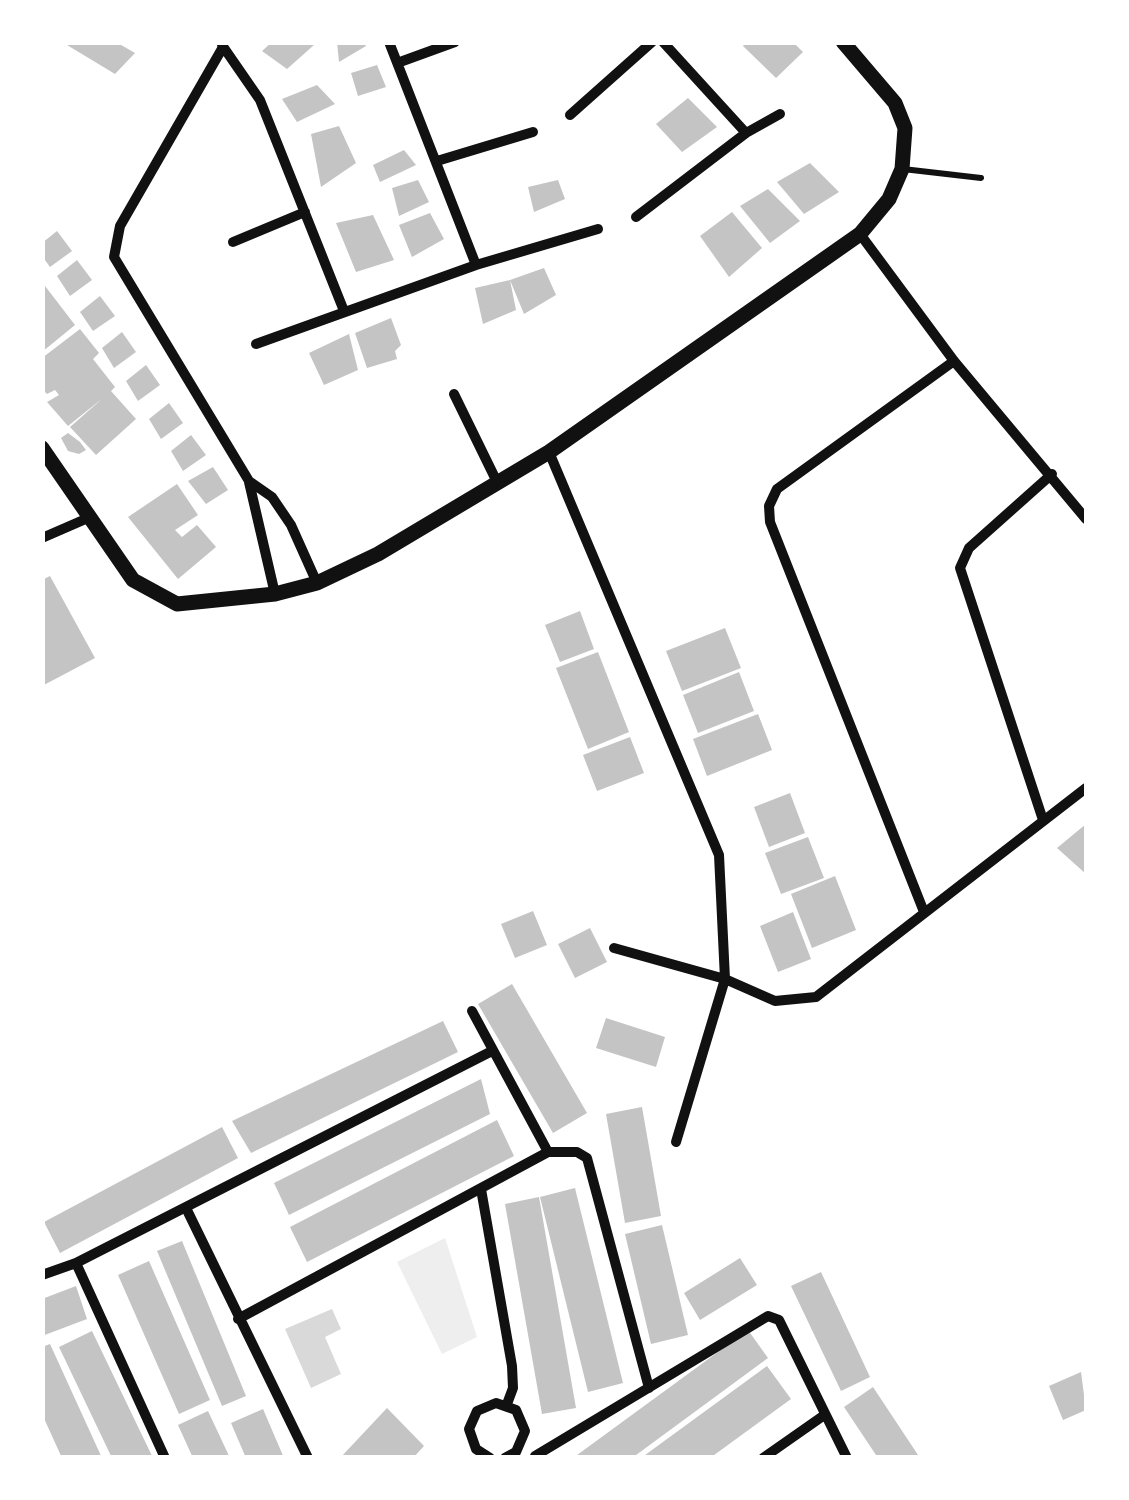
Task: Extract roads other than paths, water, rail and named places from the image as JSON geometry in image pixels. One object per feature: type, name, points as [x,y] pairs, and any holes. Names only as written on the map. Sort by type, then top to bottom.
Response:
[{"type":"street","points":[[389,42],[476,265]]},
{"type":"street","points":[[400,62],[455,42]]},
{"type":"street","points":[[570,116],[652,42]]},
{"type":"street","points":[[663,42],[746,133]]},
{"type":"street","points":[[42,448],[133,580],[165,600],[200,606],[274,594],[317,583],[378,554],[549,452],[860,234],[889,199],[902,169],[905,128],[895,104],[843,42]]},
{"type":"street","points":[[274,594],[249,481],[114,258],[120,226],[221,45],[260,100],[344,311]]},
{"type":"street","points":[[636,216],[746,133],[780,114]]},
{"type":"street","points":[[437,161],[533,132]]},
{"type":"street","points":[[233,242],[305,212]]},
{"type":"street","points":[[256,344],[476,265],[598,229]]},
{"type":"street","points":[[860,234],[954,361],[1086,519]]},
{"type":"street","points":[[924,912],[770,522],[768,506],[777,488],[954,361]]},
{"type":"street","points":[[454,394],[498,484]]},
{"type":"street","points":[[549,452],[719,855],[725,979],[676,1142]]},
{"type":"street","points":[[1043,820],[960,568],[969,548],[1052,474]]},
{"type":"street","points":[[249,481],[272,497],[291,525],[317,583]]},
{"type":"street","points":[[42,538],[88,518]]},
{"type":"street","points":[[614,948],[725,979],[775,1001],[816,998],[1086,788]]},
{"type":"street","points":[[472,1012],[548,1152]]},
{"type":"street","points":[[42,1275],[76,1263],[492,1052]]},
{"type":"street","points":[[238,1319],[548,1152],[581,1153],[587,1158],[649,1388]]},
{"type":"street","points":[[481,1189],[512,1366],[513,1388],[506,1404]]},
{"type":"street","points":[[186,1208],[308,1458]]},
{"type":"street","points":[[76,1263],[165,1458]]},
{"type":"street","points":[[490,1458],[472,1454],[469,1429],[486,1405],[506,1404],[523,1420],[523,1442],[536,1457],[763,1317],[773,1316],[779,1320],[822,1416],[846,1458]]},
{"type":"street","points":[[763,1458],[822,1416]]},
{"type":"street","points":[[505,1458],[523,1442]]},
{"type":"lane","points":[[902,169],[981,178]]}]
